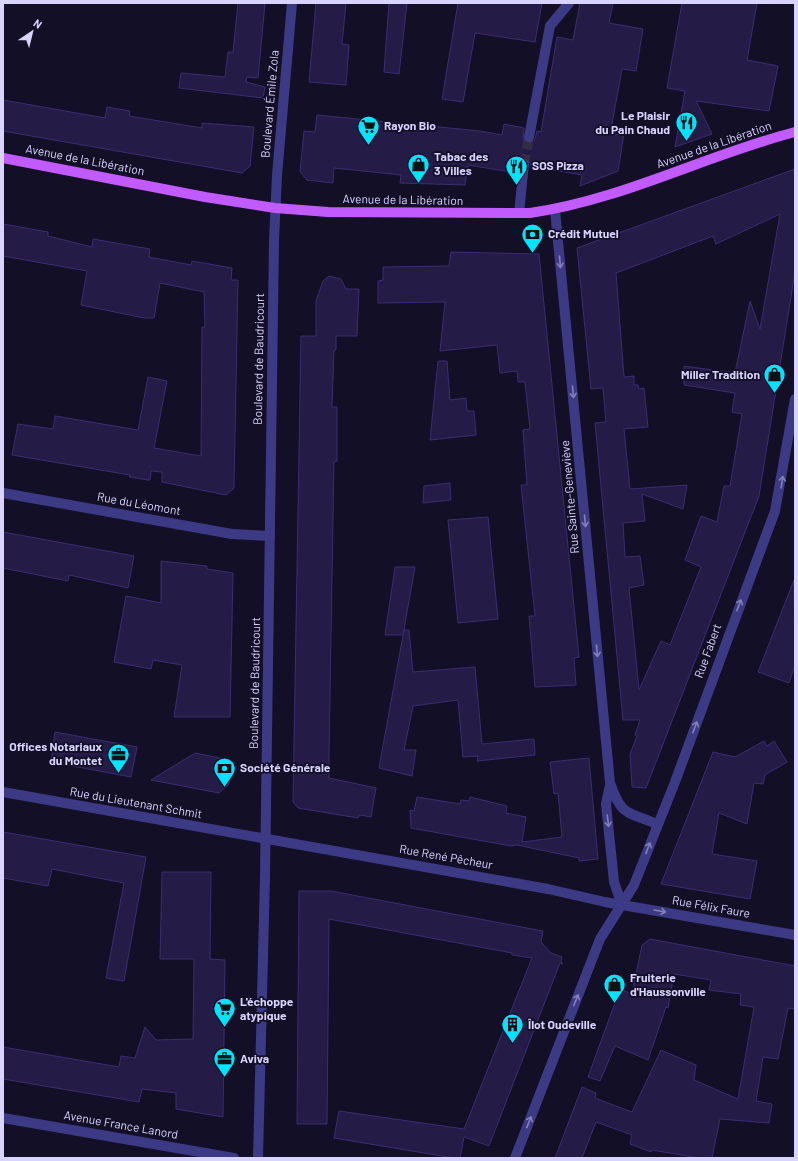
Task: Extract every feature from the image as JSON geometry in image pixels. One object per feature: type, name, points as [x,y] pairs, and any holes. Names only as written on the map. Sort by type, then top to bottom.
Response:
[{"type":"main road","name":"Avenue de la Libération","points":[[3,158],[205,197],[275,208],[328,212],[519,213],[555,210],[597,199],[754,143],[795,132]]},
{"type":"street","name":"Boulevard Émile Zola","points":[[275,208],[292,3]]},
{"type":"street","points":[[529,137],[550,26],[569,3]]},
{"type":"street","points":[[519,213],[524,164]]},
{"type":"street","name":"Boulevard de Baudricourt","points":[[258,1158],[265,839],[275,208]]},
{"type":"street","name":"Rue Sainte-Geneviève","points":[[555,210],[610,783],[617,803],[622,809],[657,824]]},
{"type":"street","name":"Rue Fabert","points":[[515,1158],[600,938],[634,885],[675,782],[776,511],[795,399]]},
{"type":"street","name":"Rue du Léomont","points":[[3,493],[232,534],[270,536]]},
{"type":"street","name":"Rue Sainte-Geneviève","points":[[610,783],[606,804],[614,882],[622,905]]},
{"type":"street","name":"Rue du Lieutenant Schmit","points":[[3,792],[265,839]]},
{"type":"street","name":"Rue René Pêcheur","points":[[265,839],[548,889],[622,905]]},
{"type":"street","name":"Rue Félix Faure","points":[[622,905],[795,935]]},
{"type":"street","name":"Avenue France Lanord","points":[[3,1118],[234,1158]]},
{"type":"building","points":[[238,3],[265,3],[258,78],[247,77],[246,82],[265,87],[263,98],[179,88],[181,73],[225,77],[228,52],[233,52]]},
{"type":"building","points":[[316,3],[346,3],[342,44],[349,45],[346,85],[309,82]]},
{"type":"building","points":[[389,3],[407,3],[399,74],[384,72]]},
{"type":"building","points":[[458,3],[542,3],[535,42],[475,33],[463,102],[442,99]]},
{"type":"building","points":[[580,3],[613,3],[609,23],[643,29],[636,71],[622,69],[610,135],[624,134],[618,171],[580,186],[582,175],[530,166],[530,161],[524,158],[519,161],[517,173],[468,165],[465,185],[400,183],[401,175],[334,168],[333,183],[307,180],[300,172],[304,131],[315,132],[317,115],[480,131],[502,135],[504,124],[524,128],[523,140],[527,143],[532,143],[535,139],[537,131],[541,132],[557,37],[573,40]]},
{"type":"building","points":[[682,3],[757,3],[747,60],[778,66],[769,111],[696,101],[712,134],[675,147],[685,91],[667,88]]},
{"type":"building","points":[[3,100],[105,118],[107,107],[130,111],[129,116],[202,128],[202,123],[254,127],[250,166],[242,173],[3,131]]},
{"type":"building","points":[[795,169],[795,272],[759,496],[646,788],[632,787],[630,754],[637,736],[635,735],[640,720],[623,720],[595,423],[606,422],[603,388],[591,389],[577,248]],"holes":[[[780,214],[760,329],[750,301],[735,373],[684,366],[684,385],[735,393],[732,412],[742,414],[730,486],[724,486],[717,522],[701,516],[685,560],[701,567],[670,645],[661,641],[639,690],[629,588],[644,585],[640,556],[625,557],[623,523],[645,521],[642,494],[683,509],[687,485],[630,489],[624,429],[648,427],[644,388],[639,389],[638,385],[634,385],[634,376],[624,377],[616,273],[713,236],[716,244]]]},
{"type":"building","points":[[3,224],[48,232],[48,236],[92,247],[93,239],[150,249],[149,257],[191,265],[192,261],[232,268],[231,280],[238,280],[234,488],[226,495],[162,482],[162,472],[151,471],[150,480],[148,480],[129,477],[130,475],[12,455],[18,424],[53,429],[55,416],[138,430],[148,377],[167,381],[154,448],[201,456],[202,327],[205,327],[204,292],[160,283],[154,318],[144,318],[81,305],[87,271],[3,256]]},
{"type":"building","points":[[451,252],[539,254],[579,657],[574,658],[576,685],[535,687],[529,616],[535,616],[521,485],[527,485],[523,430],[530,429],[525,382],[518,382],[517,371],[500,373],[497,345],[440,351],[445,302],[378,303],[378,281],[383,280],[383,267],[449,266]]},
{"type":"building","points":[[329,276],[341,279],[346,289],[359,289],[357,336],[336,336],[336,350],[334,351],[332,407],[337,407],[337,461],[334,462],[329,753],[329,778],[376,788],[371,817],[360,815],[358,818],[298,808],[293,802],[301,336],[316,336],[316,301],[323,281]]},
{"type":"building","points":[[438,361],[447,361],[450,400],[466,398],[467,411],[474,411],[476,435],[430,440]]},
{"type":"building","points":[[450,483],[451,500],[423,503],[424,486]]},
{"type":"building","points":[[488,517],[498,619],[458,623],[448,520]]},
{"type":"building","points":[[3,532],[134,556],[128,588],[69,575],[68,581],[3,568]]},
{"type":"building","points":[[161,561],[207,566],[207,569],[233,573],[230,717],[174,717],[182,665],[153,660],[151,669],[114,662],[126,596],[161,603]]},
{"type":"building","points":[[395,567],[415,567],[403,635],[385,635]]},
{"type":"building","points":[[794,580],[795,665],[789,683],[758,672]]},
{"type":"building","points":[[404,630],[409,630],[413,672],[475,667],[482,744],[534,739],[535,755],[477,761],[478,756],[463,757],[458,700],[413,706],[404,750],[416,750],[412,776],[379,768]]},
{"type":"building","points":[[55,732],[137,747],[131,777],[51,762]]},
{"type":"building","points":[[764,741],[767,746],[774,741],[787,762],[765,775],[763,784],[754,783],[747,824],[719,813],[712,854],[757,861],[750,899],[661,884],[713,752],[735,757]]},
{"type":"building","points":[[195,753],[230,760],[229,784],[219,793],[151,780]]},
{"type":"building","points":[[589,758],[598,859],[579,861],[579,858],[517,845],[511,846],[411,828],[410,810],[414,811],[417,797],[460,804],[461,800],[469,801],[470,797],[507,806],[506,813],[526,817],[522,842],[562,837],[558,793],[554,794],[550,762]]},
{"type":"building","points":[[3,832],[146,857],[124,981],[106,978],[124,883],[52,869],[48,886],[3,878]]},
{"type":"building","points":[[162,872],[211,872],[210,959],[225,960],[223,1117],[176,1109],[176,1093],[142,1089],[139,1102],[3,1079],[3,1047],[119,1067],[121,1056],[135,1058],[145,1027],[156,1040],[193,1039],[194,959],[160,959]]},
{"type":"building","points":[[299,891],[331,891],[543,931],[541,942],[551,953],[562,957],[561,962],[563,964],[560,963],[489,1146],[464,1137],[460,1158],[454,1158],[334,1138],[339,1111],[464,1129],[532,958],[329,919],[327,1124],[297,1124]]},
{"type":"building","points":[[650,939],[795,966],[795,1009],[788,1008],[778,1059],[763,1057],[756,1101],[772,1104],[769,1123],[720,1119],[712,1158],[699,1158],[652,1150],[651,1152],[630,1144],[632,1135],[596,1122],[582,1158],[555,1158],[582,1087],[596,1093],[595,1098],[632,1112],[661,1050],[696,1065],[694,1080],[738,1099],[754,1007],[740,1005],[741,994],[709,990],[711,980],[674,974],[668,1008],[666,1007],[648,1060],[615,1046],[600,1081],[588,1077],[620,989],[632,994],[642,945]]},
{"type":"tunnel","points":[[524,164],[529,137]]},
{"type":"place","name":"Le Plaisir du Pain Chaud","points":[[686,142]]},
{"type":"place","name":"Rayon Bio","points":[[369,146]]},
{"type":"place","name":"Tabac des 3 Villes","points":[[419,184]]},
{"type":"place","name":"SOS Pizza","points":[[517,186]]},
{"type":"place","name":"Crédit Mutuel","points":[[532,254]]},
{"type":"place","name":"Miller Tradition","points":[[775,394]]},
{"type":"place","name":"Offices Notariaux du Montet","points":[[118,774]]},
{"type":"place","name":"Société Générale","points":[[224,788]]},
{"type":"place","name":"Fruiterie d'Haussonville","points":[[614,1004]]},
{"type":"place","name":"L'échoppe atypique","points":[[224,1028]]},
{"type":"place","name":"Îlot Oudeville","points":[[513,1044]]},
{"type":"place","name":"Aviva","points":[[224,1078]]}]
